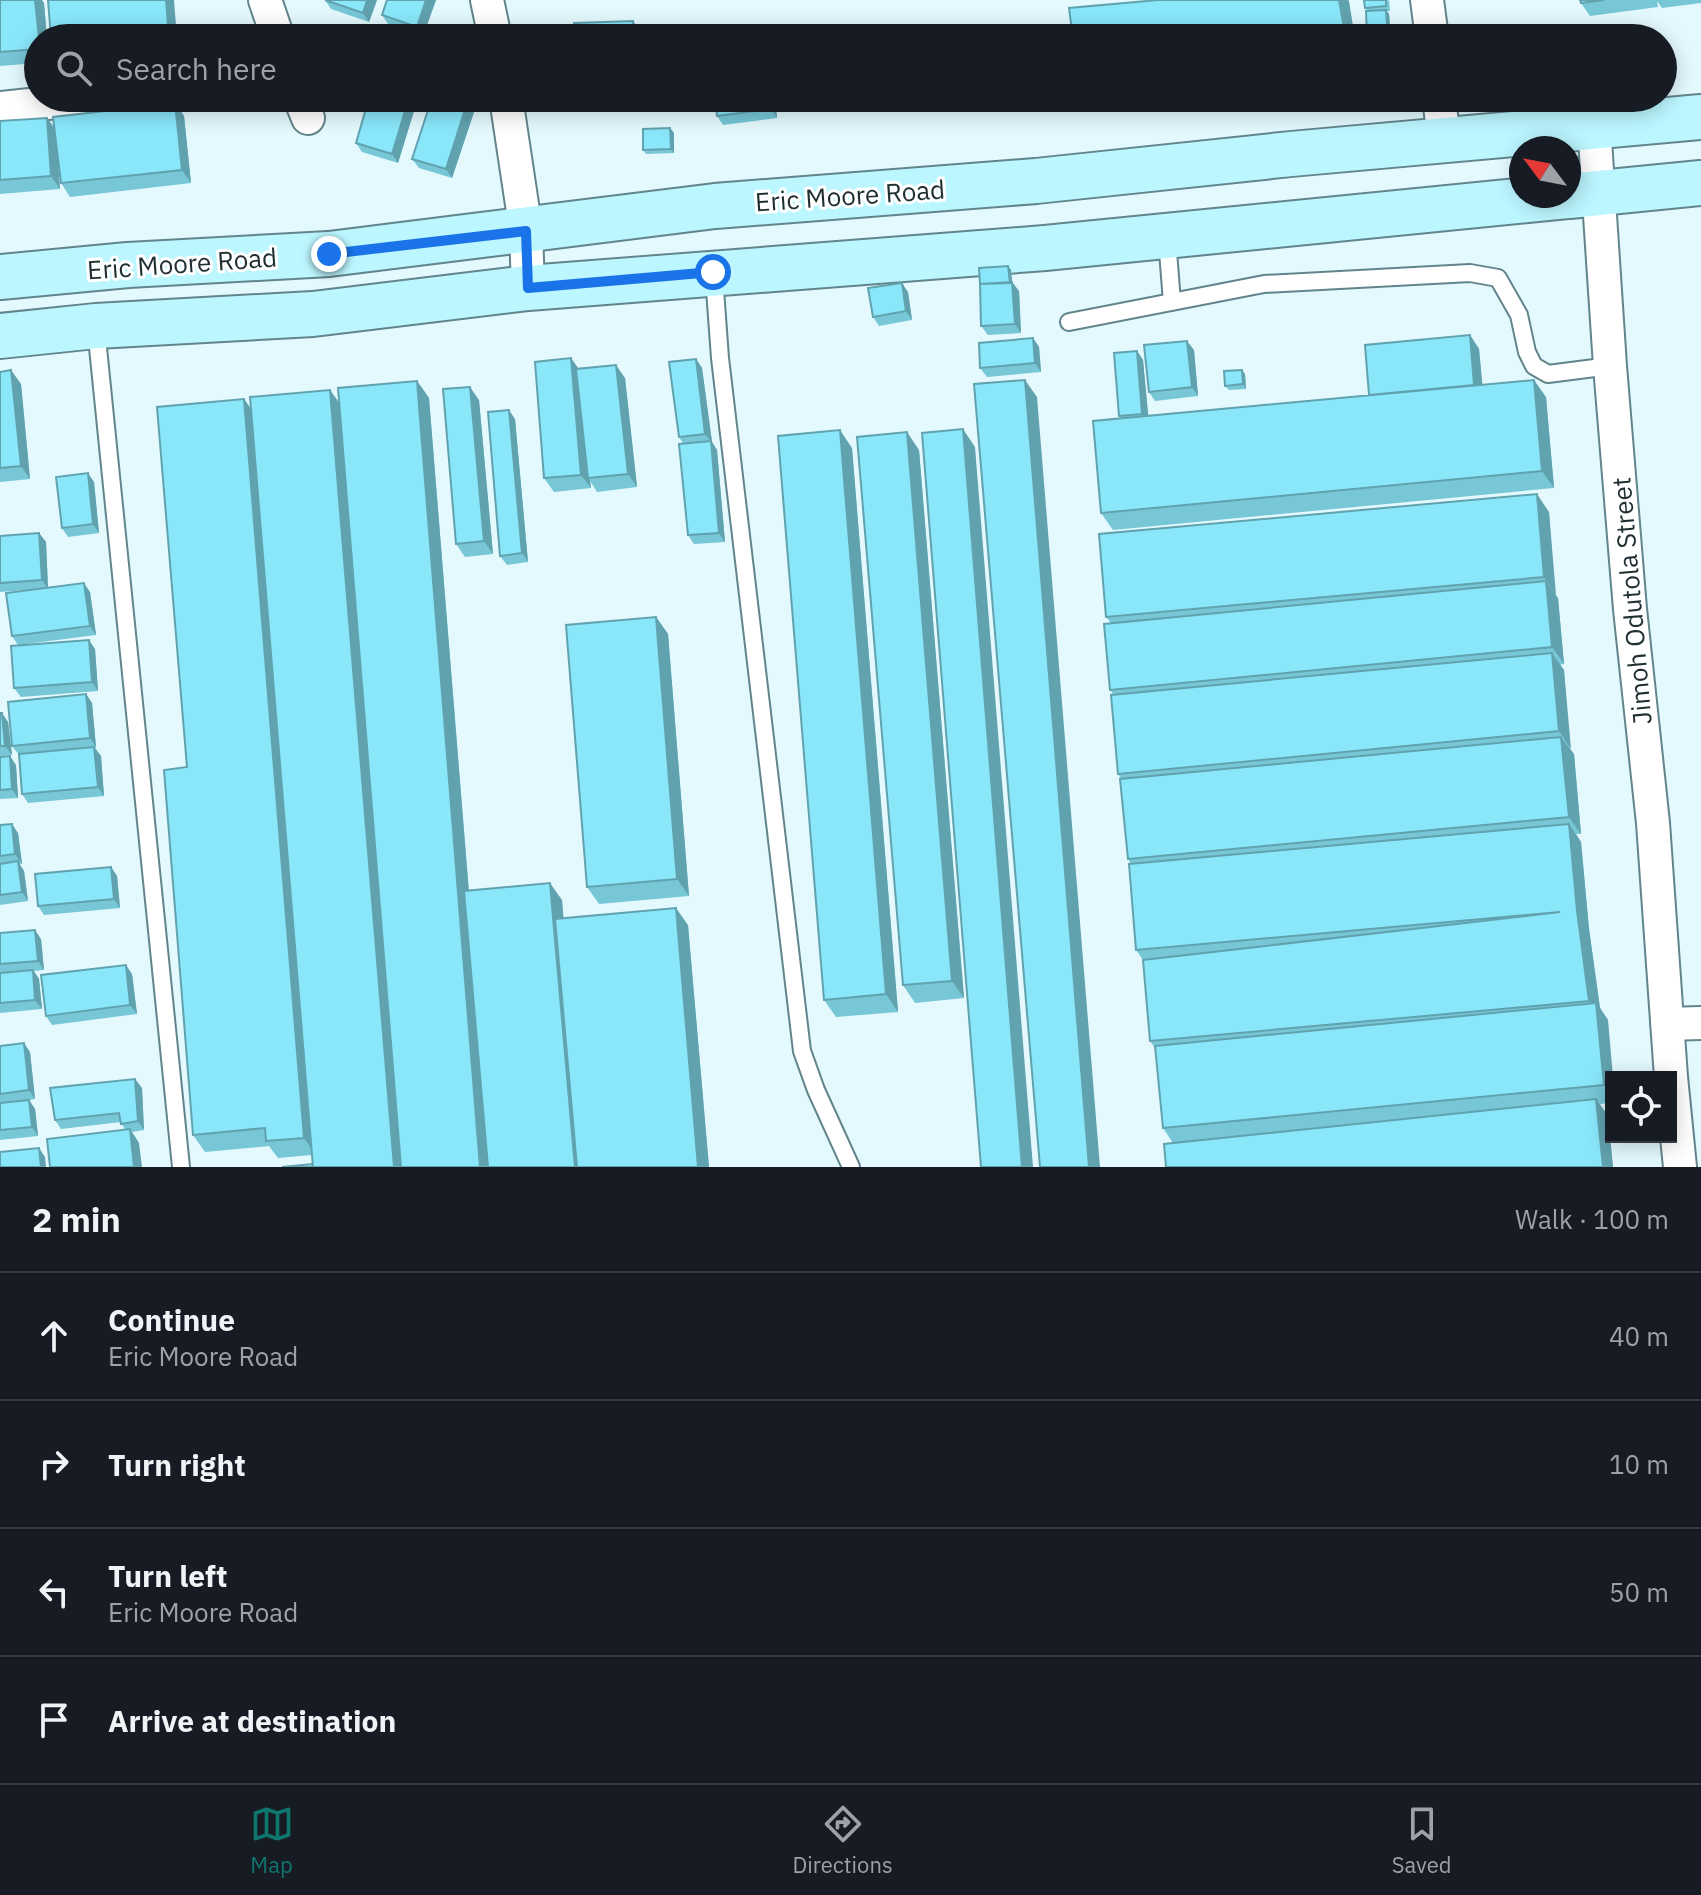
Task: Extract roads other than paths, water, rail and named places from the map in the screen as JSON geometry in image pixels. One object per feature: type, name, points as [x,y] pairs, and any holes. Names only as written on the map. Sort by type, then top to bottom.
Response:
[{"type":"street","points":[[265,0],[273,24]]},
{"type":"street","points":[[487,0],[492,24]]},
{"type":"street","points":[[1427,0],[1430,24]]},
{"type":"street","points":[[0,108],[24,105]]},
{"type":"street","points":[[508,112],[526,231],[528,288]]},
{"type":"street","name":"Eric Moore Road","points":[[0,277],[128,265],[329,254],[715,206],[1036,181],[1442,119],[1594,125],[1701,117]]},
{"type":"street","name":"Jimoh Odutola Street","points":[[1581,186],[1594,125]]},
{"type":"street","points":[[1581,195],[1701,183]]},
{"type":"street","points":[[0,336],[96,326],[313,314],[528,288],[1045,248],[1509,202]]},
{"type":"street","name":"Jimoh Odutola Street","points":[[1581,206],[1610,366],[1630,609],[1653,823],[1671,1071]]},
{"type":"street","points":[[1667,1024],[1701,1023]]},
{"type":"street","name":"Jimoh Odutola Street","points":[[1677,1137],[1680,1167]]},
{"type":"lane","points":[[1167,236],[1172,302]]},
{"type":"lane","points":[[713,272],[720,358],[802,1051],[851,1167]]},
{"type":"lane","points":[[1069,322],[1264,284],[1470,273],[1498,278],[1519,315],[1527,352],[1534,366],[1548,374],[1610,366]]},
{"type":"lane","points":[[96,326],[181,1167]]}]
